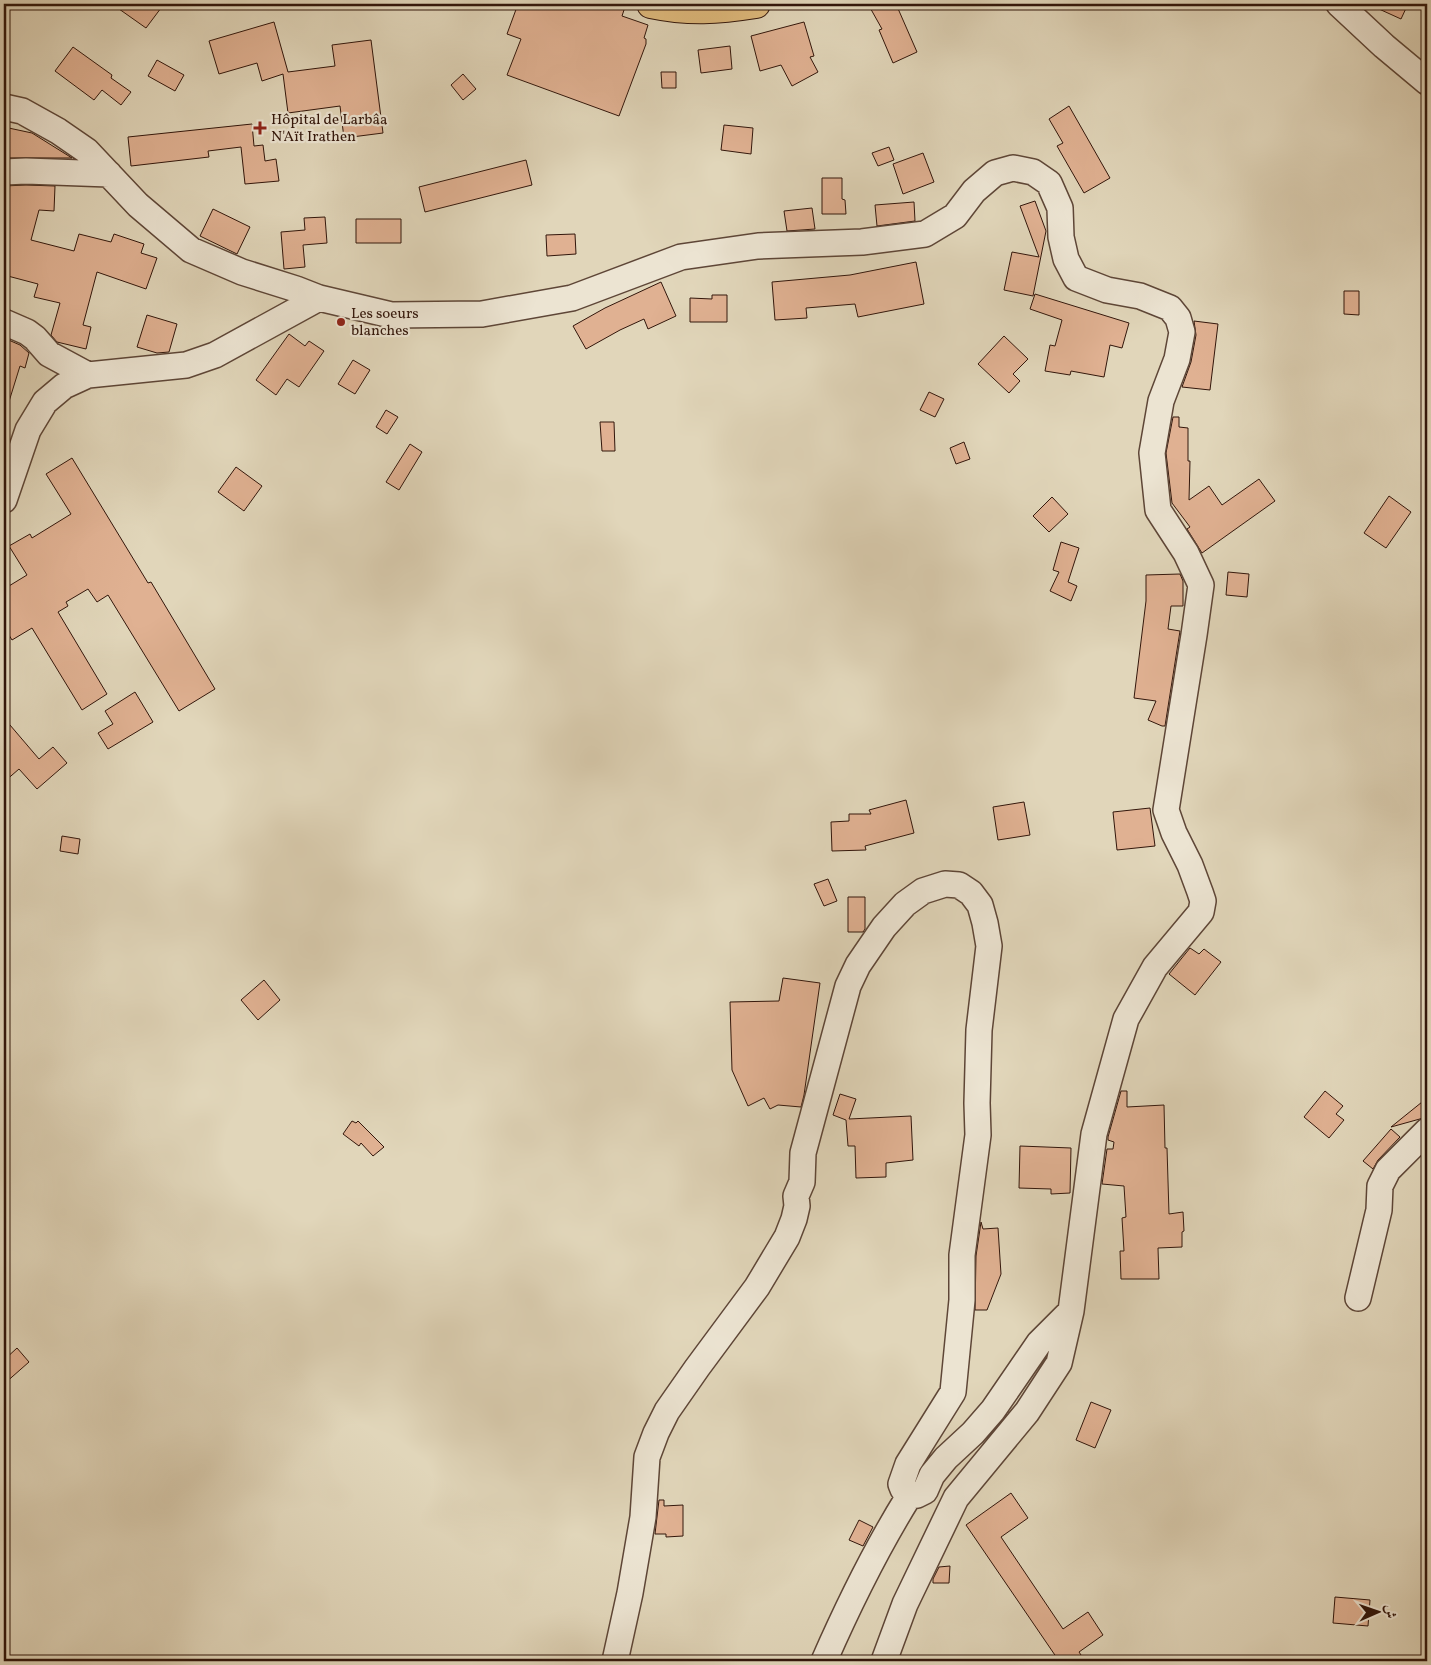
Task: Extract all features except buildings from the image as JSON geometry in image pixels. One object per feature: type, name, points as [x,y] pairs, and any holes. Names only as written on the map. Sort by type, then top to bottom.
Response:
[{"type":"main road","points":[[651,4],[676,9],[722,9],[756,4]]},
{"type":"street","points":[[1339,4],[1384,46],[1427,82]]},
{"type":"street","points":[[4,107],[22,111],[58,131],[87,151],[138,205],[191,250],[242,272],[319,298],[392,315],[482,314],[572,298],[681,257],[758,246],[862,242],[926,234],[955,216],[974,191],[995,173],[1013,168],[1033,172],[1049,183],[1060,208],[1061,237],[1066,260],[1076,278],[1107,290],[1140,296],[1170,308],[1178,318],[1182,332],[1178,359],[1160,401],[1152,453],[1158,510],[1186,553],[1201,585],[1166,810],[1174,833],[1190,865],[1203,901],[1201,912],[1155,967],[1126,1019],[1094,1134],[1071,1311],[1059,1363],[1027,1412],[956,1498],[905,1604],[884,1661]]},
{"type":"street","points":[[4,172],[109,174]]},
{"type":"street","points":[[4,500],[28,430],[45,402],[64,386],[88,375],[186,366],[215,355],[319,298]]},
{"type":"street","points":[[4,322],[27,332],[49,354],[88,375]]},
{"type":"street","points":[[615,1661],[630,1593],[643,1517],[648,1457],[656,1433],[667,1411],[696,1368],[757,1287],[787,1237],[794,1219],[796,1196],[802,1182],[802,1153],[848,986],[870,946],[905,904],[923,891],[945,884],[958,884],[971,893],[980,905],[989,946],[979,1030],[978,1135],[962,1255],[962,1300],[953,1392],[908,1464],[901,1484],[909,1496]]},
{"type":"street","points":[[1358,1298],[1379,1210],[1380,1186],[1388,1170],[1427,1131]]},
{"type":"street","points":[[824,1661],[853,1595],[888,1529],[909,1496],[925,1491],[932,1475],[946,1458],[973,1433],[993,1410],[1039,1343],[1071,1311]]},
{"type":"place","name":"Hôpital de Larbâa N'Aït Irathen","points":[[260,128]]},
{"type":"place","name":"Les soeurs blanches","points":[[341,322]]}]
